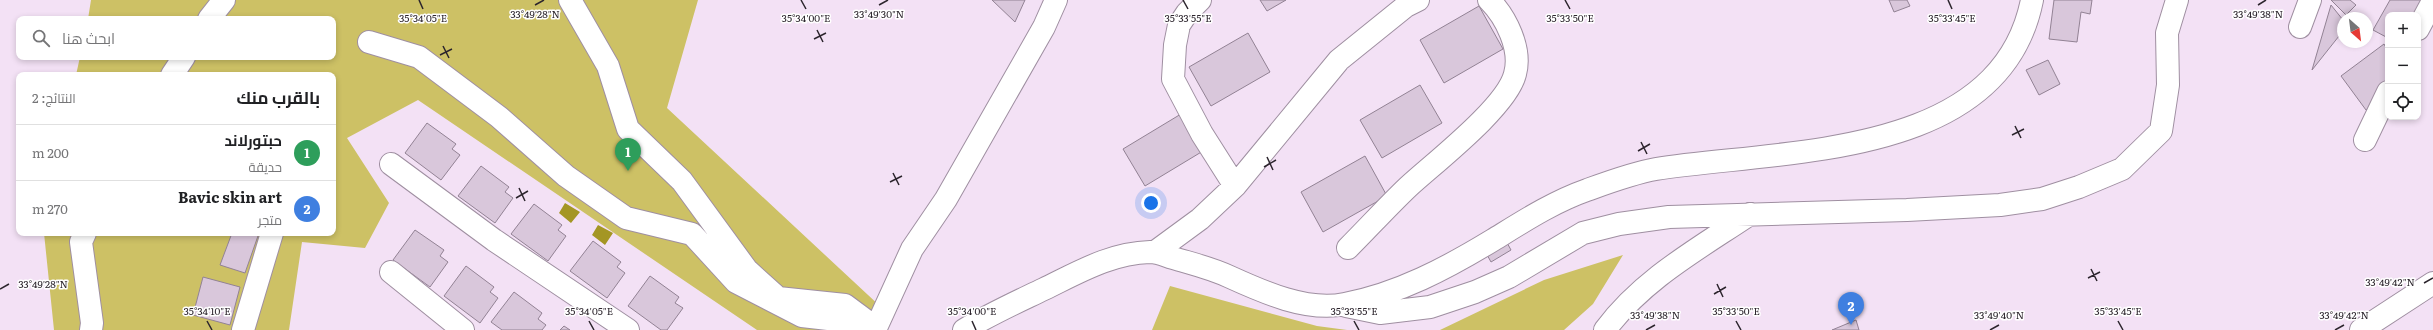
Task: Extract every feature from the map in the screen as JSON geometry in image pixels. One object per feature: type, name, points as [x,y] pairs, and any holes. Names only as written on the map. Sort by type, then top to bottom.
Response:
[{"type":"street","points":[[212,16],[224,0]]},
{"type":"street","points":[[570,0],[608,66],[628,129],[682,181],[747,270],[778,298],[845,305],[875,329],[912,249],[946,199],[1044,27],[1056,0]]},
{"type":"street","points":[[1200,0],[1187,13],[1179,25],[1175,45],[1173,79],[1177,90],[1202,134],[1235,186]]},
{"type":"street","points":[[1154,252],[1200,219],[1235,186],[1340,60],[1406,6],[1418,0]]},
{"type":"street","points":[[1348,248],[1408,187],[1470,132],[1511,85],[1516,73],[1517,54],[1502,17],[1489,0]]},
{"type":"street","points":[[1343,305],[1402,288],[1452,264],[1564,198],[1603,184],[1653,170],[1818,152],[1896,133],[1927,120],[1960,103],[1980,89],[2008,60],[2028,17],[2032,0]]},
{"type":"street","points":[[964,330],[1102,261],[1125,254],[1154,252],[1201,265],[1256,289],[1292,299],[1323,305],[1343,305],[1380,313],[1430,307],[1475,292],[1510,277],[1583,233],[1619,224],[1669,216],[1907,210],[2000,205],[2042,199],[2122,169],[2161,131],[2168,85],[2167,33],[2177,0]]},
{"type":"street","points":[[2300,27],[2310,0]]},
{"type":"street","points":[[2421,23],[2433,1]]},
{"type":"street","points":[[369,42],[419,57],[499,117],[566,176],[626,218],[692,234],[736,282],[802,316],[846,321],[851,330]]},
{"type":"street","points":[[174,72],[182,60]]},
{"type":"street","points":[[2365,140],[2385,98]]},
{"type":"street","points":[[391,164],[494,240],[628,330]]},
{"type":"street","points":[[1605,330],[1617,315],[1655,278],[1750,214]]},
{"type":"street","points":[[84,236],[81,242],[92,322],[91,330]]},
{"type":"street","points":[[243,330],[271,236]]},
{"type":"street","points":[[390,272],[463,330]]},
{"type":"street","points":[[2361,330],[2433,283]]},
{"type":"shaded area","points":[[91,0],[698,0],[667,108],[882,308],[857,330],[757,330],[418,100],[347,138],[389,203],[365,248],[302,242],[289,330],[54,330],[44,236],[336,236],[336,72],[77,72],[79,60],[336,60],[336,16],[88,16]]},
{"type":"shaded area","points":[[565,203],[580,212],[571,223],[559,213]]},
{"type":"shaded area","points":[[598,225],[613,233],[605,245],[592,235]]},
{"type":"shaded area","points":[[1623,255],[1593,304],[1564,330],[1440,330],[1544,280]]},
{"type":"shaded area","points":[[1170,286],[1317,326],[1347,330],[1152,330]]},
{"type":"building","points":[[992,0],[1025,0],[1015,22]]},
{"type":"building","points":[[1260,0],[1286,0],[1267,11]]},
{"type":"building","points":[[1889,0],[1907,0],[1910,6],[1894,12]]},
{"type":"building","points":[[2054,0],[2092,0],[2090,14],[2081,12],[2077,42],[2049,39]]},
{"type":"building","points":[[2331,0],[2350,0],[2356,5],[2349,12],[2343,12]]},
{"type":"building","points":[[2390,0],[2430,0],[2420,12],[2385,12],[2385,36],[2373,30]]},
{"type":"building","points":[[2331,5],[2337,12],[2337,39],[2312,70]]},
{"type":"building","points":[[1479,6],[1503,49],[1444,83],[1420,40]]},
{"type":"building","points":[[1248,33],[1270,72],[1211,106],[1189,67]]},
{"type":"building","points":[[2384,44],[2385,88],[2380,100],[2366,110],[2341,76]]},
{"type":"building","points":[[2048,60],[2060,84],[2039,95],[2026,70]]},
{"type":"building","points":[[1420,85],[1442,123],[1382,158],[1360,120]]},
{"type":"building","points":[[1181,114],[1203,151],[1145,186],[1123,149]]},
{"type":"building","points":[[427,123],[456,144],[452,149],[460,155],[441,180],[405,153]]},
{"type":"building","points":[[1365,156],[1387,196],[1323,232],[1301,192]]},
{"type":"building","points":[[481,166],[509,187],[505,192],[513,198],[495,223],[458,196]]},
{"type":"building","points":[[534,204],[562,225],[558,230],[566,236],[548,261],[511,234]]},
{"type":"building","points":[[415,230],[444,250],[440,256],[448,262],[430,287],[393,260]]},
{"type":"building","points":[[231,236],[258,236],[245,273],[220,265]]},
{"type":"building","points":[[1505,239],[1511,250],[1491,262],[1485,251]]},
{"type":"building","points":[[593,241],[621,262],[617,267],[625,273],[607,298],[570,271]]},
{"type":"building","points":[[466,266],[494,287],[490,292],[498,298],[480,323],[444,296]]},
{"type":"building","points":[[650,276],[679,297],[675,303],[683,308],[667,330],[661,330],[628,306]]},
{"type":"building","points":[[203,277],[240,287],[230,325],[193,315]]},
{"type":"building","points":[[514,292],[542,313],[538,319],[546,325],[542,330],[502,330],[491,322]]},
{"type":"building","points":[[1856,320],[1859,330],[1832,330]]},
{"type":"building","points":[[564,326],[570,330],[560,330]]},
{"type":"place","name":"حبتورلاند","points":[[628,171]]},
{"type":"place","name":"Bavic skin art","points":[[1851,325]]}]
